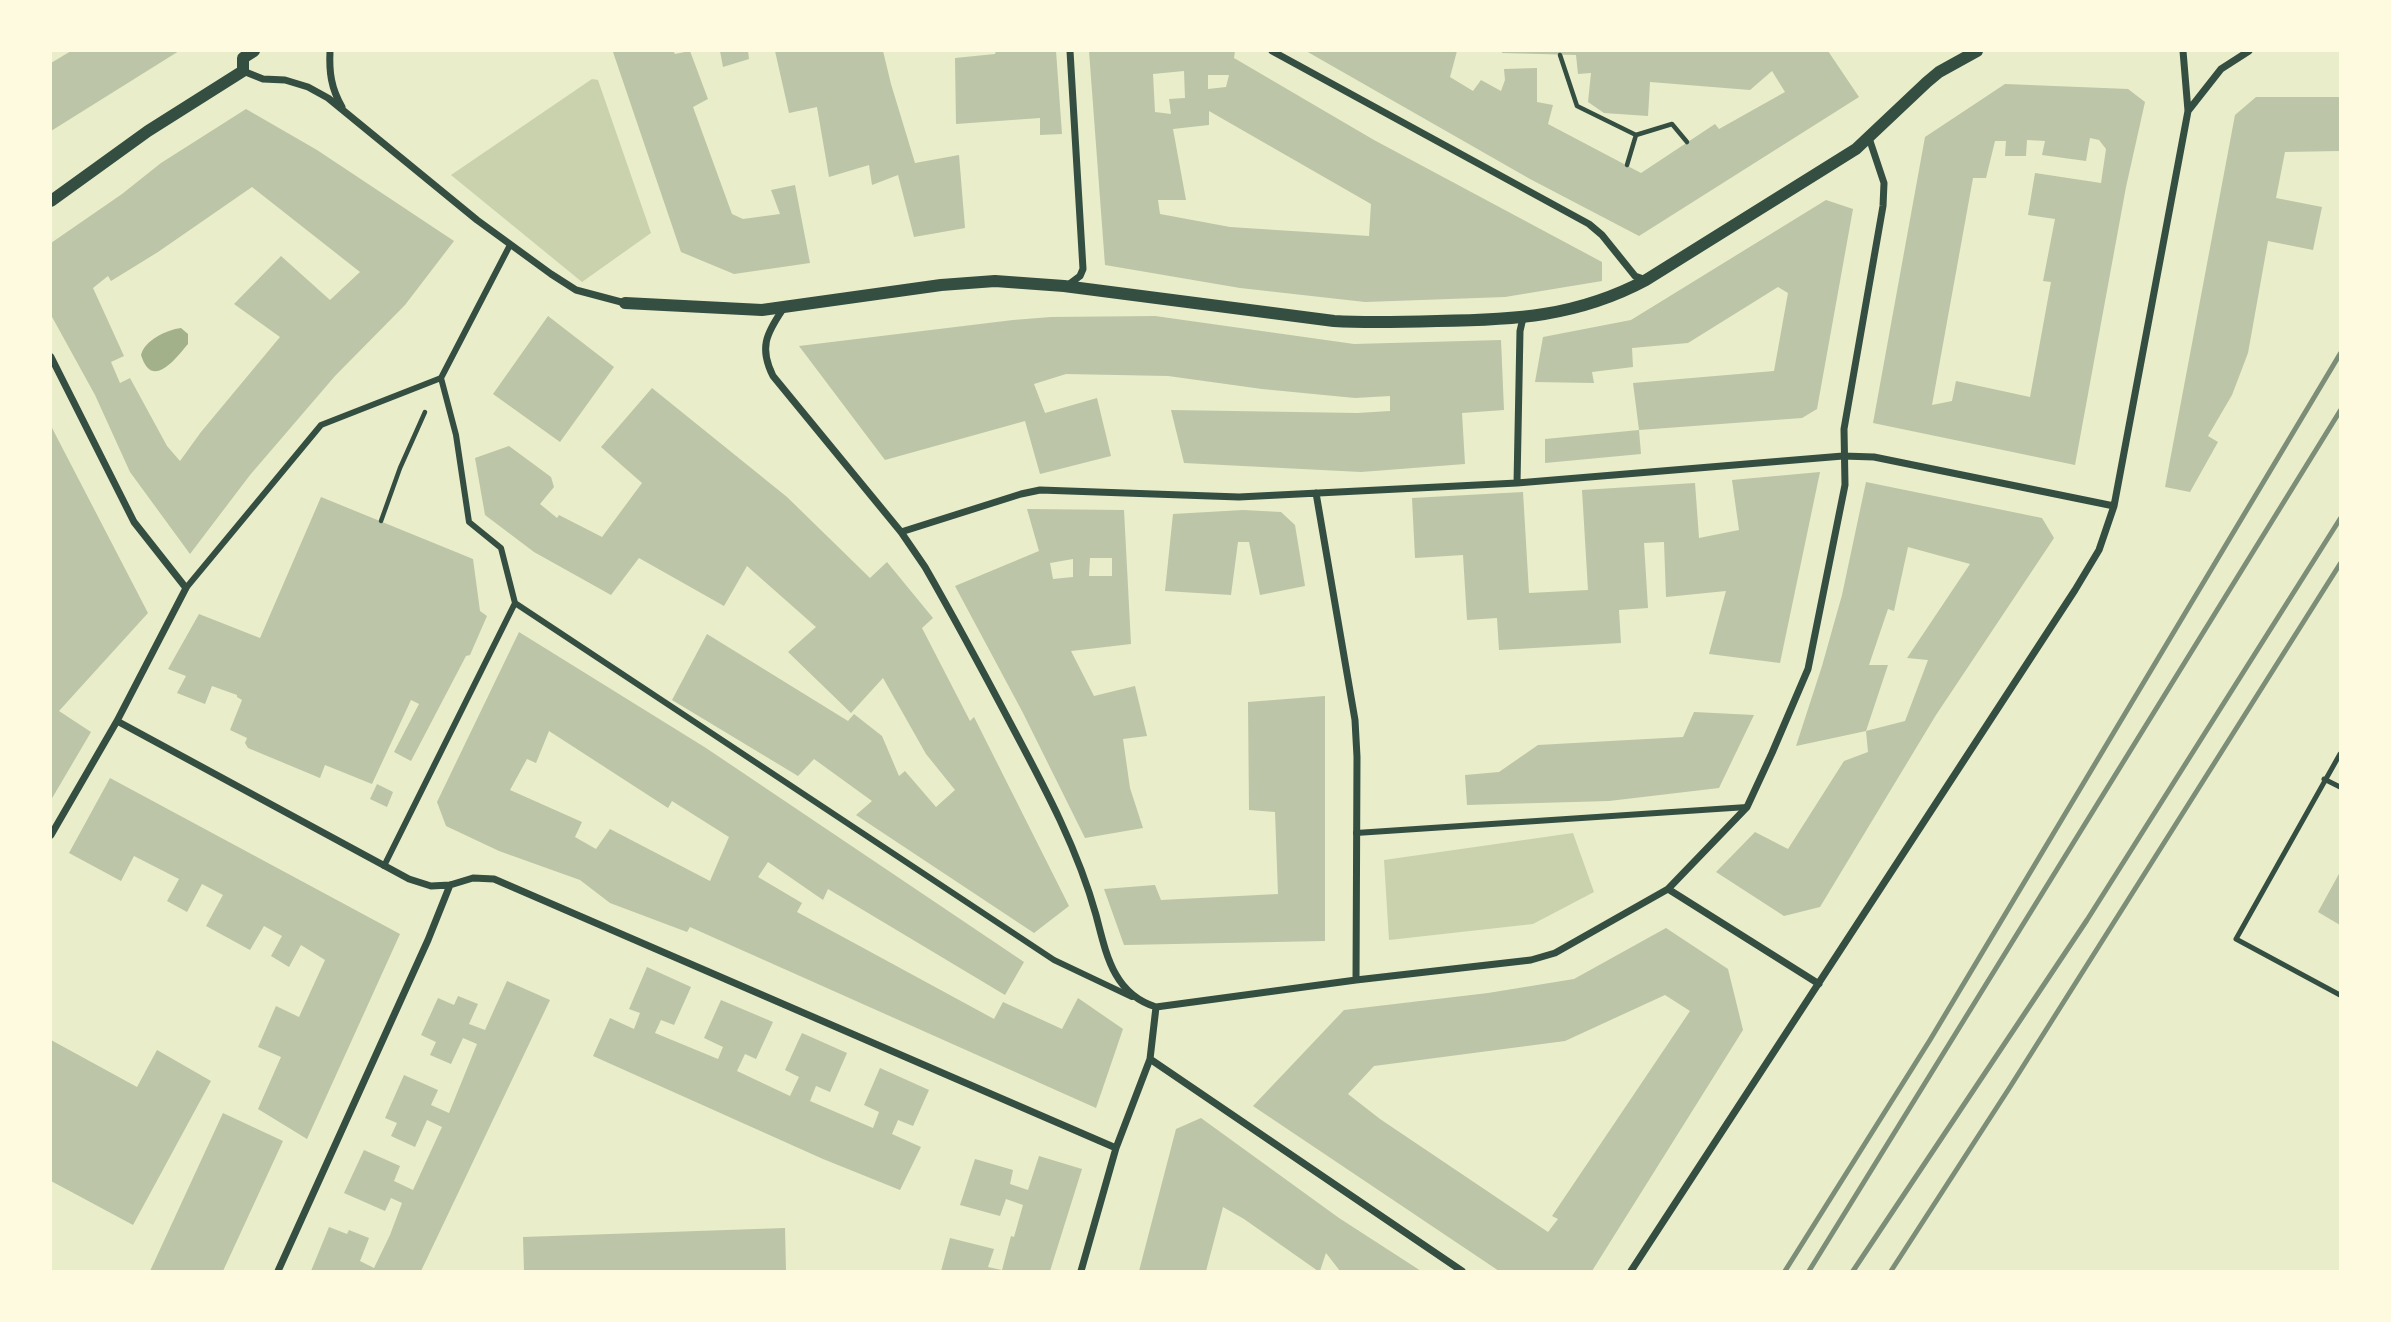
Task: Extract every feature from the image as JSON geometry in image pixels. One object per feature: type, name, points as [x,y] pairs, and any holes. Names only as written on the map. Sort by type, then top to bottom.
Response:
[{"type":"street","points":[[243,71],[243,58],[254,51]]},
{"type":"street","points":[[330,51],[329,72],[335,95],[348,116]]},
{"type":"street","points":[[1064,286],[1080,276],[1083,269],[1070,51]]},
{"type":"street","points":[[1272,51],[1589,224],[1602,235],[1635,276],[1646,280]]},
{"type":"street","points":[[243,71],[262,79],[285,80],[328,98],[510,245],[576,290],[625,303],[783,309],[954,284],[995,281],[1064,286],[1334,321],[1523,318],[1595,303],[1623,292],[1856,149],[1933,77],[1977,51]]},
{"type":"street","points":[[1631,1271],[2099,550],[2114,506],[2188,111],[2183,51]]},
{"type":"street","points":[[2188,111],[2221,69],[2249,51]]},
{"type":"street","points":[[51,201],[148,131],[243,71]]},
{"type":"street","points":[[515,603],[1054,960],[1156,1007],[1531,961],[1555,953],[1668,889],[1747,807],[1808,669],[1845,485],[1844,429],[1882,206],[1884,183],[1869,138]]},
{"type":"street","points":[[51,835],[117,721],[186,588],[321,425],[441,378],[510,245]]},
{"type":"street","points":[[783,309],[765,342],[766,362],[773,376],[901,532],[925,567],[1055,806],[1091,896],[1109,963],[1118,981],[1136,999]]},
{"type":"street","points":[[1517,483],[1520,331],[1523,318]]},
{"type":"street","points":[[51,357],[134,522],[186,588]]},
{"type":"street","points":[[384,866],[515,603],[501,548],[469,522],[456,435],[441,378]]},
{"type":"street","points":[[901,532],[1041,490],[1239,497],[1517,483],[1843,456],[1874,457],[2114,506]]},
{"type":"street","points":[[1317,493],[1355,720],[1356,981]]},
{"type":"street","points":[[117,721],[409,879],[431,886],[450,885],[473,878],[494,879],[1116,1148]]},
{"type":"street","points":[[1356,833],[1747,807]]},
{"type":"street","points":[[278,1271],[423,952],[450,885]]},
{"type":"street","points":[[1668,889],[1819,984]]},
{"type":"street","points":[[1081,1271],[1116,1148],[1150,1059],[1156,1007]]},
{"type":"street","points":[[1150,1059],[1462,1271]]},
{"type":"lane","points":[[2340,754],[2236,939],[2340,995]]},
{"type":"lane","points":[[2325,779],[2340,787]]},
{"type":"path","points":[[1560,55],[1577,106],[1636,135],[1672,124],[1687,142]]},
{"type":"path","points":[[1627,165],[1636,135]]},
{"type":"path","points":[[381,521],[419,425]]},
{"type":"shaded area","points":[[592,79],[598,80],[651,233],[582,282],[451,175]]},
{"type":"shaded area","points":[[181,328],[188,334],[188,344],[164,368],[151,370],[141,355],[143,350],[157,337]]},
{"type":"shaded area","points":[[1573,833],[1594,892],[1533,924],[1389,940],[1384,860]]},
{"type":"building","points":[[71,51],[179,51],[51,131],[51,63]]},
{"type":"building","points":[[673,51],[675,54],[690,51],[708,99],[693,107],[732,214],[743,219],[780,214],[771,190],[795,185],[810,263],[734,274],[681,252],[613,52]]},
{"type":"building","points":[[720,51],[748,51],[749,59],[723,67]]},
{"type":"building","points":[[775,51],[883,51],[915,163],[959,155],[965,228],[914,237],[898,175],[872,185],[869,165],[829,177],[817,107],[789,113]]},
{"type":"building","points":[[996,51],[1056,51],[1062,134],[1040,135],[1040,118],[956,124],[955,58],[995,54]]},
{"type":"building","points":[[1089,51],[1235,51],[1234,58],[1374,140],[1602,262],[1602,281],[1505,297],[1365,302],[1240,288],[1105,265]],"holes":[[[1184,71],[1185,98],[1169,99],[1171,114],[1155,112],[1153,74]],[[1208,75],[1229,75],[1226,87],[1208,89]],[[1209,111],[1371,204],[1369,236],[1230,227],[1160,214],[1158,200],[1186,200],[1173,129],[1209,125]]]},
{"type":"building","points":[[1306,51],[1457,51],[1450,77],[1473,91],[1481,80],[1501,91],[1505,80],[1504,69],[1537,68],[1537,102],[1553,105],[1548,124],[1641,173],[1715,124],[1719,129],[1785,92],[1772,71],[1750,90],[1650,82],[1648,116],[1604,113],[1588,102],[1591,73],[1578,74],[1576,55],[1502,51],[1828,51],[1859,97],[1639,236],[1530,179]]},
{"type":"building","points":[[2005,84],[2128,89],[2145,102],[2126,187],[2075,465],[1873,423],[1925,137]],"holes":[[[2090,138],[2099,140],[2106,149],[2101,183],[2035,173],[2028,215],[2055,219],[2043,281],[2051,282],[2030,397],[1956,381],[1952,401],[1932,405],[1973,178],[1986,178],[1995,141],[2006,141],[2005,156],[2026,156],[2027,140],[2045,141],[2042,155],[2086,161]]]},
{"type":"building","points":[[2256,97],[2340,97],[2340,151],[2285,152],[2276,198],[2322,207],[2313,250],[2268,241],[2248,353],[2232,395],[2208,436],[2218,442],[2190,492],[2165,487],[2235,115]]},
{"type":"building","points":[[246,109],[317,150],[454,241],[405,305],[335,376],[250,475],[190,554],[130,472],[95,395],[51,315],[51,243],[122,194],[161,163]],"holes":[[[252,187],[360,272],[330,300],[281,256],[234,304],[280,337],[180,461],[167,446],[130,378],[120,383],[111,362],[124,356],[93,288],[108,276],[111,281],[158,252]]]},
{"type":"building","points":[[1826,200],[1853,209],[1817,409],[1802,418],[1639,430],[1633,383],[1774,371],[1788,293],[1778,287],[1688,343],[1632,348],[1633,367],[1592,372],[1594,383],[1535,382],[1543,337],[1631,320]]},
{"type":"building","points":[[548,316],[614,367],[560,442],[493,394]]},
{"type":"building","points":[[1155,316],[1354,344],[1501,340],[1504,410],[1462,413],[1465,464],[1361,472],[1184,463],[1171,410],[1357,413],[1390,411],[1390,396],[1355,398],[1168,376],[1066,374],[1034,384],[1045,413],[1097,398],[1111,456],[1040,474],[1025,421],[885,460],[799,346],[1013,320]]},
{"type":"building","points":[[652,388],[787,497],[870,578],[887,562],[933,618],[922,628],[970,721],[974,717],[1069,906],[1034,933],[856,815],[872,801],[814,759],[798,776],[672,700],[707,634],[848,721],[854,714],[882,736],[899,776],[905,771],[936,807],[955,790],[926,754],[883,678],[851,713],[788,652],[816,627],[747,566],[724,606],[639,558],[611,595],[534,552],[485,515],[475,458],[509,446],[551,477],[554,487],[540,504],[557,518],[559,515],[602,537],[642,483],[601,447]]},
{"type":"building","points":[[51,426],[148,613],[59,711],[91,732],[51,800]]},
{"type":"building","points":[[1639,430],[1641,454],[1545,463],[1545,439]]},
{"type":"building","points":[[1820,472],[1780,663],[1709,654],[1726,591],[1666,597],[1664,542],[1644,543],[1648,608],[1619,610],[1621,643],[1499,650],[1497,618],[1467,620],[1463,555],[1415,558],[1412,498],[1523,492],[1529,593],[1588,590],[1582,490],[1695,483],[1699,538],[1739,530],[1732,480]]},
{"type":"building","points":[[1866,482],[2042,518],[2054,538],[1936,715],[1820,907],[1784,916],[1716,872],[1755,832],[1788,849],[1844,761],[1868,752],[1866,731],[1796,746],[1842,595]],"holes":[[[1908,547],[1970,564],[1907,658],[1928,660],[1905,721],[1866,731],[1888,665],[1869,665],[1888,609],[1894,611]]]},
{"type":"building","points":[[321,497],[473,559],[480,611],[487,616],[470,655],[466,656],[411,761],[394,752],[419,704],[411,700],[372,784],[325,765],[320,778],[248,748],[245,743],[247,738],[230,730],[242,700],[237,695],[212,686],[205,704],[177,693],[186,676],[168,669],[199,614],[260,638]]},
{"type":"building","points":[[1027,509],[1124,510],[1131,644],[1071,651],[1094,696],[1135,686],[1147,736],[1123,739],[1130,788],[1143,828],[1085,838],[1023,713],[955,586],[1039,551]],"holes":[[[1090,558],[1112,558],[1112,576],[1089,576]],[[1073,559],[1073,577],[1053,579],[1050,563]]]},
{"type":"building","points":[[1243,510],[1281,512],[1295,525],[1305,586],[1260,595],[1249,542],[1238,542],[1231,595],[1165,591],[1173,514]]},
{"type":"building","points":[[519,632],[706,748],[1024,962],[1005,995],[828,889],[823,900],[768,862],[758,877],[802,903],[797,912],[994,1019],[1003,1002],[1062,1029],[1078,998],[1123,1029],[1096,1108],[690,927],[687,932],[610,903],[580,880],[499,851],[446,826],[437,802]],"holes":[[[549,731],[668,808],[672,801],[729,837],[710,881],[610,829],[596,849],[575,837],[582,822],[510,790],[527,759],[536,763]]]},
{"type":"building","points":[[1325,696],[1325,941],[1124,945],[1104,889],[1155,885],[1161,900],[1278,894],[1275,812],[1249,810],[1248,702]]},
{"type":"building","points":[[1694,712],[1754,715],[1719,788],[1609,801],[1467,805],[1465,775],[1499,772],[1538,745],[1683,737]]},
{"type":"building","points":[[110,778],[400,934],[307,1139],[258,1109],[281,1057],[258,1047],[276,1006],[299,1017],[325,960],[301,945],[289,967],[271,956],[282,936],[264,926],[250,950],[206,926],[223,895],[202,884],[187,912],[167,901],[179,879],[134,856],[121,881],[69,853]]},
{"type":"building","points":[[377,784],[393,792],[387,807],[370,799]]},
{"type":"building","points":[[2340,872],[2340,925],[2318,912]]},
{"type":"building","points":[[1666,928],[1728,969],[1743,1030],[1592,1271],[1499,1271],[1253,1106],[1344,1010],[1488,993],[1574,979]],"holes":[[[1665,995],[1690,1011],[1552,1216],[1558,1219],[1548,1232],[1380,1119],[1348,1094],[1374,1066],[1565,1041]]]},
{"type":"building","points":[[647,967],[691,987],[674,1025],[661,1020],[655,1033],[718,1059],[723,1047],[704,1038],[721,1000],[773,1022],[756,1059],[745,1054],[737,1071],[790,1096],[799,1077],[785,1070],[802,1033],[847,1053],[830,1092],[816,1086],[810,1101],[873,1128],[879,1112],[864,1105],[880,1068],[929,1090],[913,1126],[898,1120],[892,1134],[921,1147],[900,1190],[823,1159],[593,1056],[610,1018],[634,1029],[640,1013],[629,1009]]},
{"type":"building","points":[[507,981],[550,1000],[421,1271],[311,1271],[329,1227],[347,1234],[349,1230],[369,1238],[360,1261],[374,1268],[402,1203],[391,1198],[385,1211],[344,1193],[364,1150],[400,1166],[394,1181],[413,1190],[442,1127],[427,1120],[415,1147],[391,1136],[397,1123],[385,1118],[404,1075],[438,1090],[431,1105],[449,1113],[477,1044],[463,1038],[451,1064],[430,1055],[436,1042],[421,1035],[438,998],[454,1005],[458,996],[478,1004],[469,1024],[485,1030]]},
{"type":"building","points":[[51,1040],[137,1087],[157,1050],[211,1081],[133,1225],[51,1181]]},
{"type":"building","points":[[223,1113],[283,1141],[223,1271],[150,1271]]},
{"type":"building","points":[[1201,1118],[1339,1218],[1421,1271],[1340,1271],[1326,1253],[1318,1271],[1223,1207],[1206,1271],[1139,1271],[1176,1129]]},
{"type":"building","points":[[1039,1156],[1082,1169],[1050,1271],[941,1271],[950,1238],[994,1249],[988,1267],[1002,1270],[1011,1236],[1014,1237],[1023,1205],[1006,1199],[1000,1216],[960,1205],[975,1159],[1013,1170],[1010,1184],[1028,1190]]},
{"type":"building","points":[[785,1228],[786,1271],[524,1271],[523,1237]]},
{"type":"railway","points":[[1785,1271],[1930,1040],[2340,354]]},
{"type":"railway","points":[[1809,1271],[2340,411]]},
{"type":"railway","points":[[1853,1271],[2087,920],[2340,519]]},
{"type":"railway","points":[[1891,1271],[2340,564]]}]
